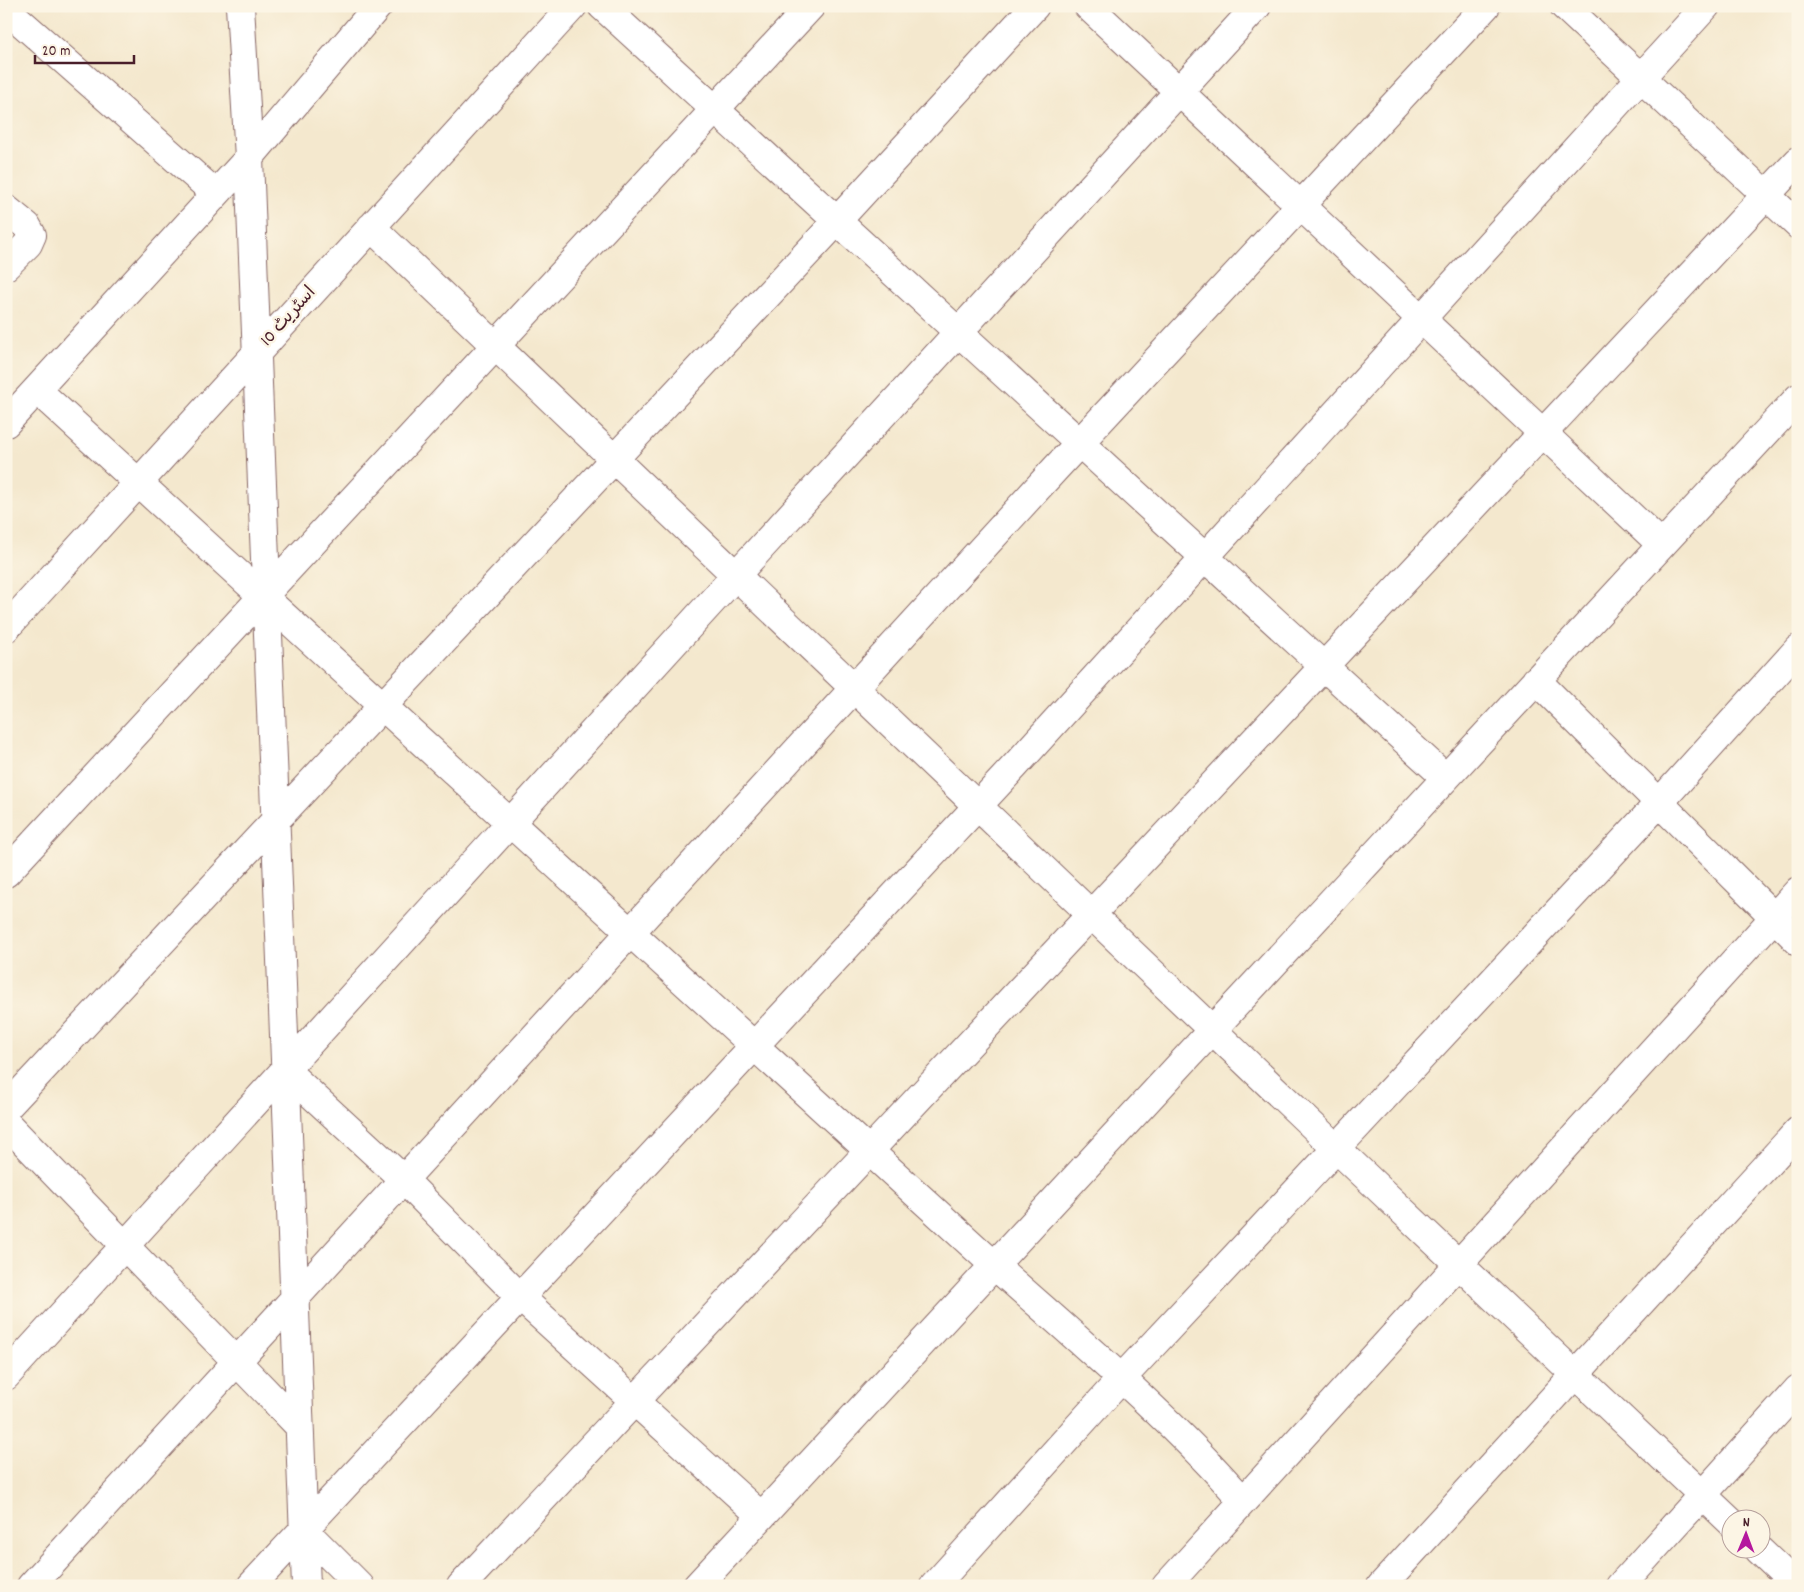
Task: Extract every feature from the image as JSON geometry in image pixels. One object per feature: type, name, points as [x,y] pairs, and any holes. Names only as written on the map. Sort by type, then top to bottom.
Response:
[{"type":"street","points":[[240,6],[249,158],[306,1586]]},
{"type":"street","points":[[6,423],[249,158],[378,6]]},
{"type":"street","name":"اسٹریٹ 10","points":[[6,628],[573,6]]},
{"type":"street","points":[[602,6],[1446,778]]},
{"type":"street","points":[[6,873],[811,6]]},
{"type":"street","points":[[6,1108],[837,221],[1035,6]]},
{"type":"street","points":[[1088,6],[1662,545]]},
{"type":"street","points":[[6,1376],[1257,6]]},
{"type":"street","points":[[31,1586],[1080,443],[1486,6]]},
{"type":"street","points":[[1564,6],[1798,225]]},
{"type":"street","points":[[250,1586],[978,806],[1706,6]]},
{"type":"street","points":[[6,9],[216,194]]},
{"type":"street","points":[[461,1586],[1798,161]]},
{"type":"street","points":[[6,209],[28,226],[32,235],[28,244],[6,266]]},
{"type":"street","points":[[371,227],[1722,1514]]},
{"type":"street","points":[[37,390],[1121,1379],[1210,1463],[1243,1501]]},
{"type":"street","points":[[697,1586],[1798,398]]},
{"type":"street","points":[[934,1586],[1121,1379],[1659,803],[1798,649]]},
{"type":"street","points":[[1536,680],[1798,941]]},
{"type":"street","points":[[1166,1586],[1798,891]]},
{"type":"street","points":[[285,1070],[404,1180],[520,1297],[761,1516]]},
{"type":"street","points":[[6,1123],[299,1426]]},
{"type":"street","points":[[1381,1586],[1798,1131]]},
{"type":"street","points":[[1620,1586],[1798,1389]]},
{"type":"street","points":[[303,1529],[360,1586]]},
{"type":"street","points":[[1770,1560],[1797,1586]]}]
